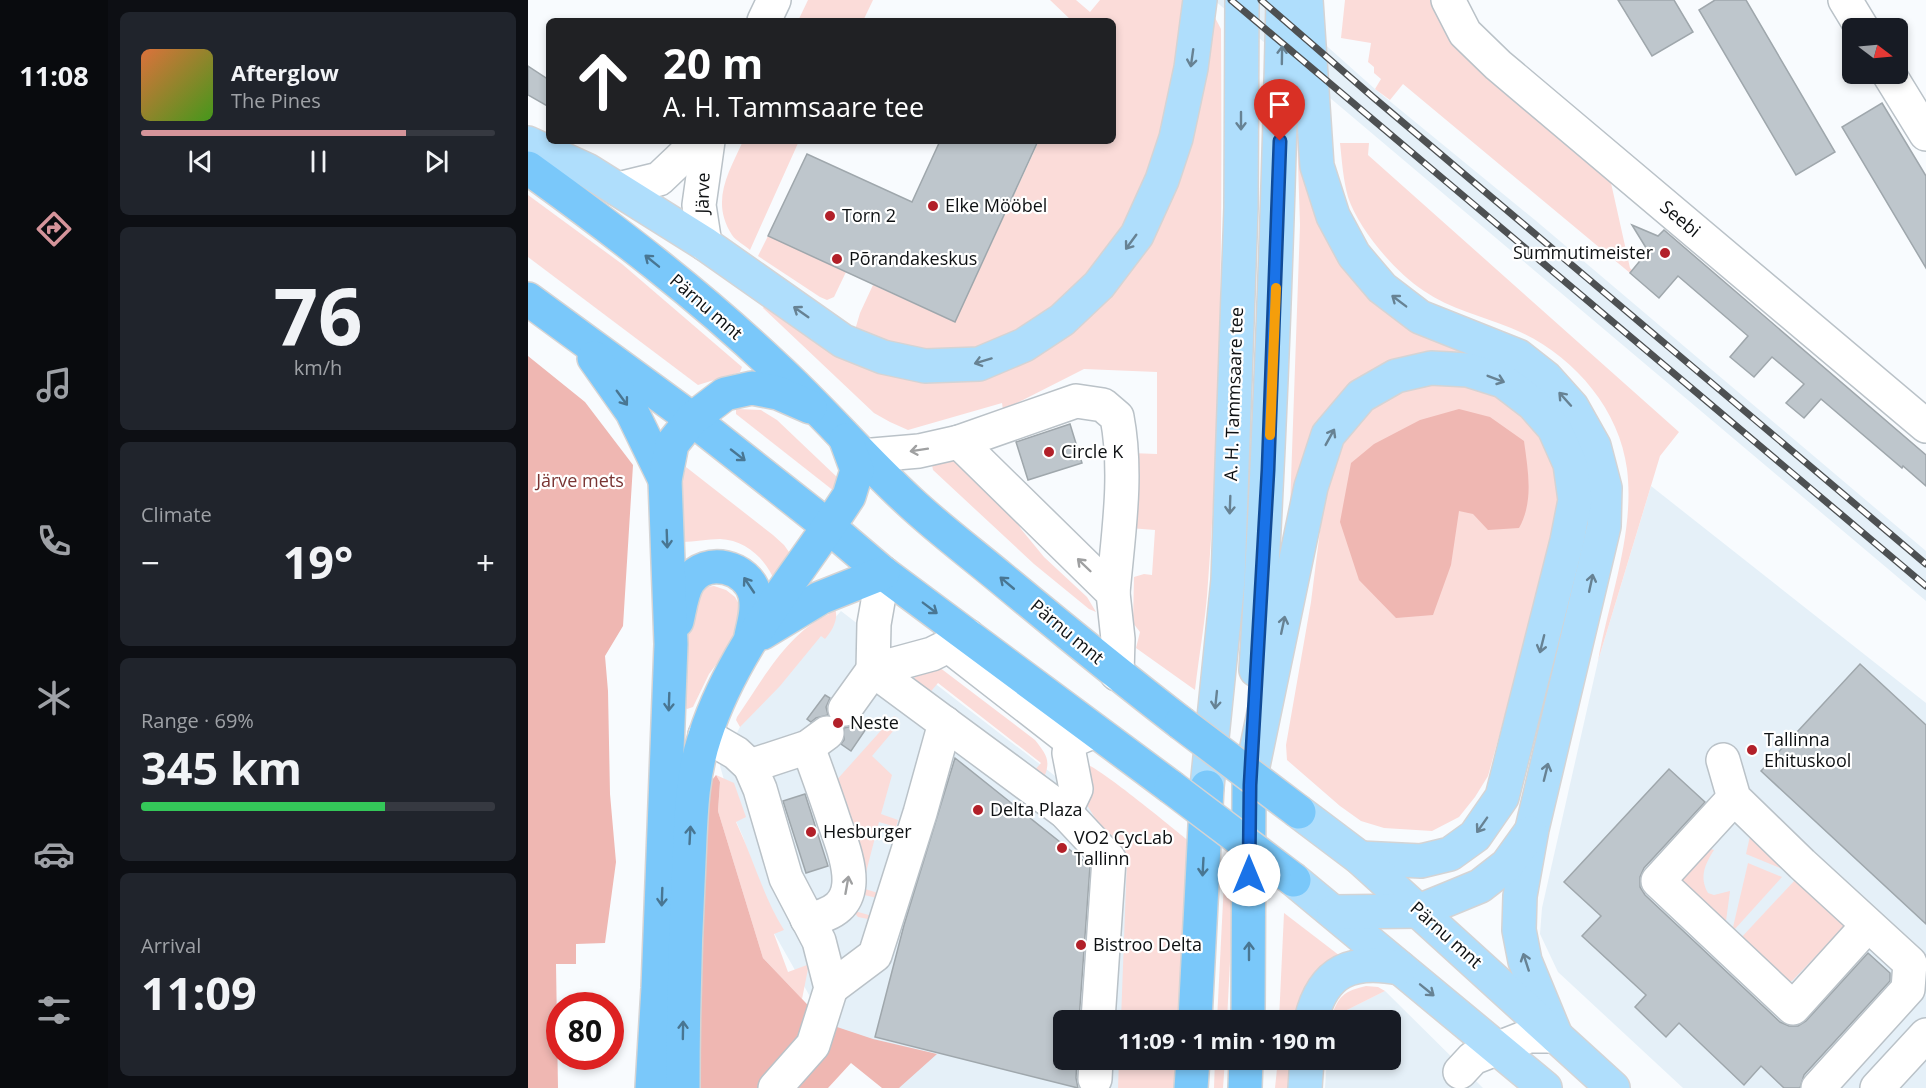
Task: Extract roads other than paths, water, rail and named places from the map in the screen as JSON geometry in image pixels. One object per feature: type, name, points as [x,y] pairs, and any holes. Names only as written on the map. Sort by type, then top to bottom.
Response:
[{"type":"highway","name":"Pärnu mnt","points":[[528,168],[618,233],[702,302],[776,367],[911,504],[1117,674],[1299,812]]},
{"type":"highway","points":[[528,299],[692,419],[829,527],[958,641],[1083,736],[1171,787],[1294,880]]},
{"type":"highway","points":[[576,333],[632,412],[665,480]]},
{"type":"highway","points":[[652,1088],[671,644],[665,480],[672,444],[692,419],[725,394],[752,388],[777,393],[820,411]]},
{"type":"highway","points":[[683,1088],[687,897],[694,775],[705,735],[722,693],[750,641],[849,496],[856,470],[854,448]]},
{"type":"highway","points":[[671,644],[687,583],[704,568],[716,566],[726,567],[746,579],[754,593],[756,611],[750,641]]},
{"type":"highway","points":[[750,641],[812,602],[883,573]]},
{"type":"highway","points":[[1248,1010],[1250,785]]},
{"type":"highway","points":[[1196,1010],[1207,787]]},
{"type":"highway","points":[[1191,1088],[1192,1070]]},
{"type":"highway","points":[[1245,1088],[1246,1070]]},
{"type":"main road","points":[[528,143],[587,170],[618,189],[705,244],[843,341],[883,357],[925,366],[979,364],[1024,345],[1062,320],[1099,285],[1137,235],[1162,180],[1176,138],[1191,68],[1200,0]]},
{"type":"main road","name":"A. H. Tammsaare tee","points":[[1207,787],[1228,580],[1241,208],[1242,0]]},
{"type":"main road","name":"A. H. Tammsaare tee","points":[[1250,785],[1277,259],[1283,0]]},
{"type":"main road","points":[[1306,0],[1317,166],[1333,216],[1354,255],[1382,288],[1420,317],[1518,357],[1546,378],[1572,407],[1594,446],[1605,488],[1604,526],[1532,829],[1520,896],[1519,930],[1525,961],[1556,1036]]},
{"type":"main road","points":[[1250,785],[1311,487],[1328,435],[1360,396],[1396,376],[1431,368],[1468,370],[1503,381],[1533,404],[1554,428],[1570,464],[1575,500],[1568,541],[1502,797],[1475,836],[1450,855],[1421,861],[1360,858]]},
{"type":"main road","name":"Pärnu mnt","points":[[1299,812],[1360,858],[1613,1088]]},
{"type":"main road","points":[[1334,912],[1419,910],[1480,886],[1507,865],[1532,829]]},
{"type":"main road","points":[[1294,880],[1545,1088]]},
{"type":"main road","points":[[1314,1010],[1316,1000],[1328,982],[1342,972],[1359,965],[1378,964],[1400,968]]},
{"type":"main road","points":[[1305,1088],[1306,1070]]},
{"type":"street","name":"Seebi","points":[[1448,0],[1465,33],[1498,65],[1925,423]]},
{"type":"street","points":[[1845,0],[1856,18]]},
{"type":"street","points":[[1895,84],[1926,134]]},
{"type":"street","name":"Järve","points":[[618,189],[659,179],[696,144]]},
{"type":"street","name":"Järve","points":[[705,244],[699,205],[708,144]]},
{"type":"street","points":[[854,448],[918,451],[959,442],[1076,401],[1103,405],[1118,417],[1122,442],[1121,508],[1113,593],[1118,639],[1117,674]]},
{"type":"street","points":[[959,442],[1113,593]]},
{"type":"street","points":[[750,766],[826,730],[873,670],[874,624],[883,573]]},
{"type":"street","points":[[873,670],[932,654],[958,641]]},
{"type":"street","points":[[873,670],[1065,812],[1109,859],[1099,1010]]},
{"type":"street","points":[[831,988],[875,955],[920,813],[945,723]]},
{"type":"street","points":[[807,919],[824,917],[836,909],[848,891],[850,868],[826,730]]},
{"type":"street","points":[[705,735],[736,753],[750,766],[760,789],[786,878],[819,941],[831,988],[813,1045],[775,1088]]},
{"type":"street","points":[[1065,812],[1076,789],[1069,753],[1083,736]]},
{"type":"street","points":[[1724,760],[1734,798],[1868,925],[1918,955],[1908,989],[1818,1088]]},
{"type":"street","points":[[1734,798],[1658,881],[1792,1008],[1868,925]]},
{"type":"street","points":[[1877,1088],[1926,1035]]},
{"type":"street","points":[[1460,1072],[1473,1058],[1529,1036],[1556,1036]]},
{"type":"railway","points":[[1231,0],[1926,586]]},
{"type":"railway","points":[[1261,0],[1926,564]]},
{"type":"place","name":"Elke Mööbel","points":[[933,206]]},
{"type":"place","name":"Torn 2","points":[[830,216]]},
{"type":"place","name":"Summutimeister","points":[[1665,253]]},
{"type":"place","name":"Põrandakeskus","points":[[837,259]]},
{"type":"place","name":"Circle K","points":[[1049,452]]},
{"type":"place","name":"Neste","points":[[838,723]]},
{"type":"place","name":"Tallinna Ehituskool","points":[[1752,750]]},
{"type":"place","name":"Delta Plaza","points":[[978,810]]},
{"type":"place","name":"Hesburger","points":[[811,832]]},
{"type":"place","name":"VO2 CycLab Tallinn","points":[[1062,848]]},
{"type":"place","name":"Bistroo Delta","points":[[1081,945]]},
{"type":"park label","name":"Järve mets","points":[[580,481]]}]
